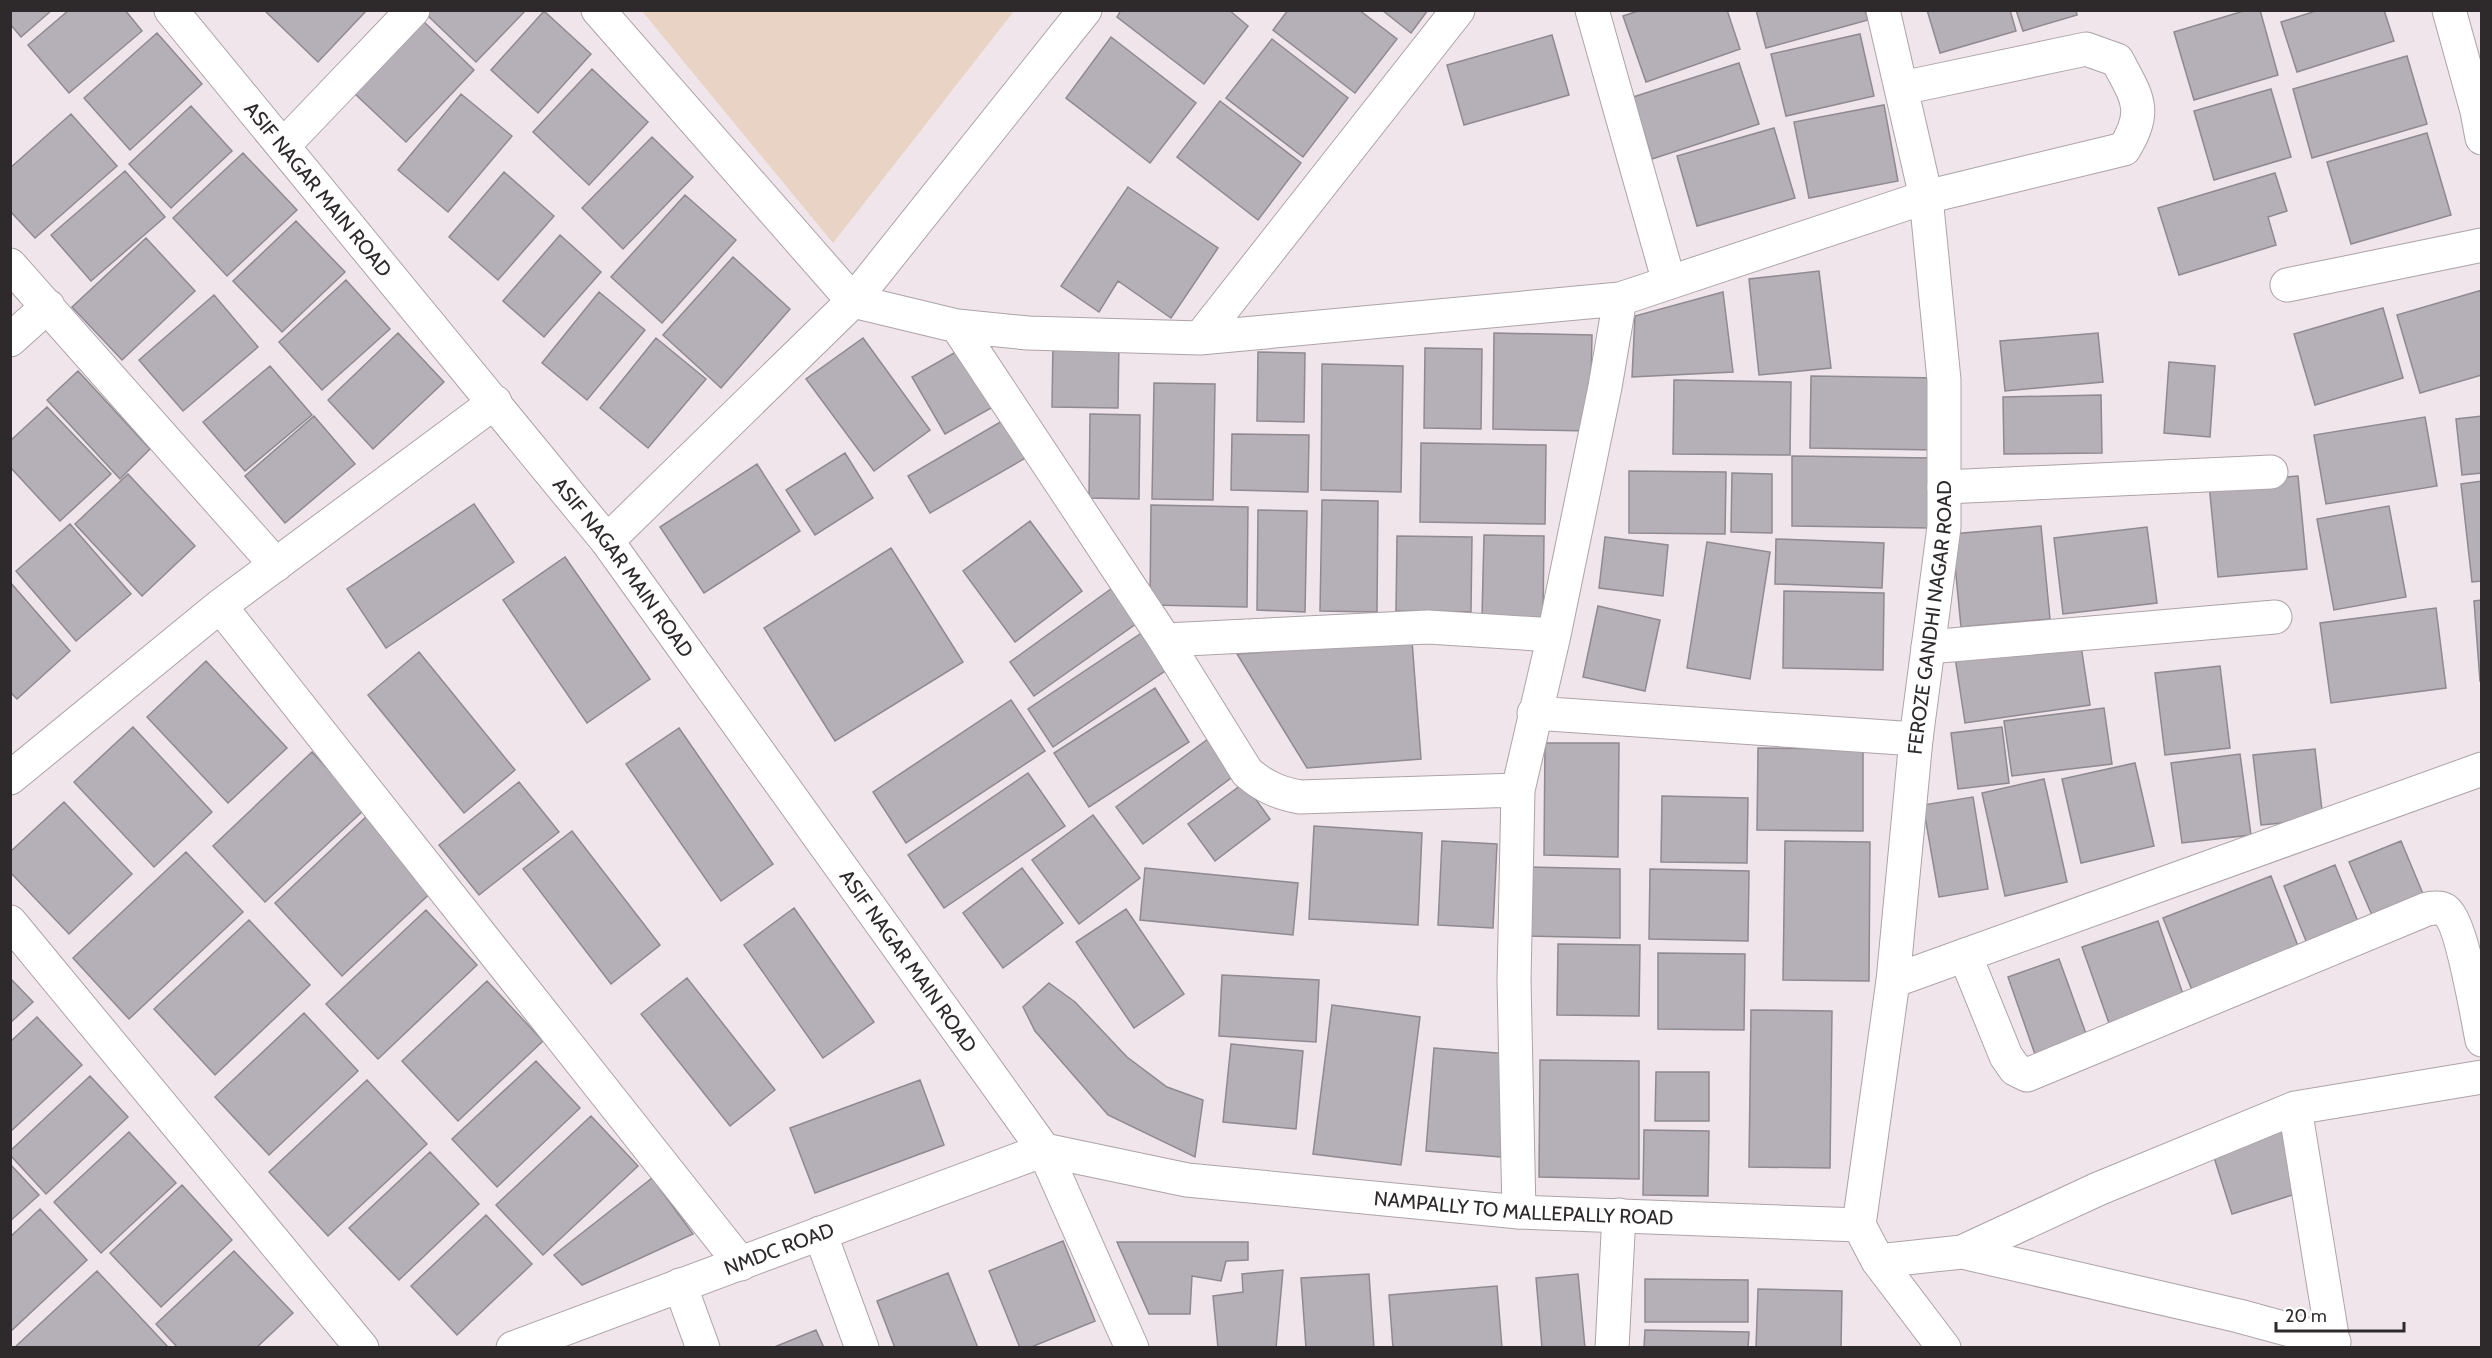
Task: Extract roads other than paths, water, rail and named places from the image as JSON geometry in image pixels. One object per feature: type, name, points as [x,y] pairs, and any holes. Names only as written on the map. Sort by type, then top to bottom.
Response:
[{"type":"street","name":"ASIF NAGAR MAIN ROAD","points":[[171,10],[607,541],[1044,1150],[1132,1347]]},
{"type":"street","points":[[283,146],[413,10]]},
{"type":"street","points":[[598,10],[853,302],[957,326],[1028,333],[1200,339],[1620,299],[1926,197],[2124,149],[2134,134],[2139,102],[2117,60],[2086,49],[1902,88]]},
{"type":"street","points":[[607,541],[853,302],[1085,10]]},
{"type":"street","points":[[1200,339],[1458,10]]},
{"type":"street","points":[[1592,10],[1669,282]]},
{"type":"street","name":"FEROZE GANDHI NAGAR ROAD","points":[[1859,1225],[1893,981],[1916,739],[1944,527],[1944,380],[1926,197],[1883,10]]},
{"type":"street","points":[[2449,10],[2477,111],[2481,138]]},
{"type":"street","points":[[2287,285],[2481,245]]},
{"type":"street","points":[[10,265],[276,565]]},
{"type":"street","points":[[1520,1212],[1514,980],[1518,790],[1554,634],[1605,387],[1620,299]]},
{"type":"street","points":[[10,340],[48,306]]},
{"type":"street","points":[[957,326],[1164,640],[1247,772],[1277,793],[1300,797],[1518,790]]},
{"type":"street","points":[[10,778],[220,606],[495,402]]},
{"type":"street","points":[[1944,487],[2271,472]]},
{"type":"street","points":[[220,606],[741,1264]]},
{"type":"street","points":[[1928,647],[2276,617]]},
{"type":"street","points":[[1164,640],[1428,627],[1554,634]]},
{"type":"street","points":[[1534,713],[1916,739]]},
{"type":"street","points":[[1893,981],[2481,769]]},
{"type":"street","points":[[1965,955],[2006,1056],[2015,1069],[2027,1075],[2427,909],[2436,908],[2445,910],[2451,918],[2462,946],[2481,1040]]},
{"type":"street","points":[[10,922],[362,1347]]},
{"type":"street","points":[[1878,1261],[1962,1252],[2098,1188],[2295,1108],[2481,1077]]},
{"type":"street","points":[[1962,1252],[2239,1316],[2334,1345],[2295,1108]]},
{"type":"street","name":"NAMPALLY TO MALLEPALLY ROAD","points":[[1044,1150],[1187,1180],[1520,1212],[1859,1225]]},
{"type":"street","name":"NMDC ROAD","points":[[513,1347],[1044,1150]]},
{"type":"street","points":[[1612,1347],[1619,1215]]},
{"type":"street","points":[[1859,1225],[1878,1261],[1944,1347]]},
{"type":"street","points":[[820,1233],[862,1347]]},
{"type":"street","points":[[680,1285],[703,1347]]}]
